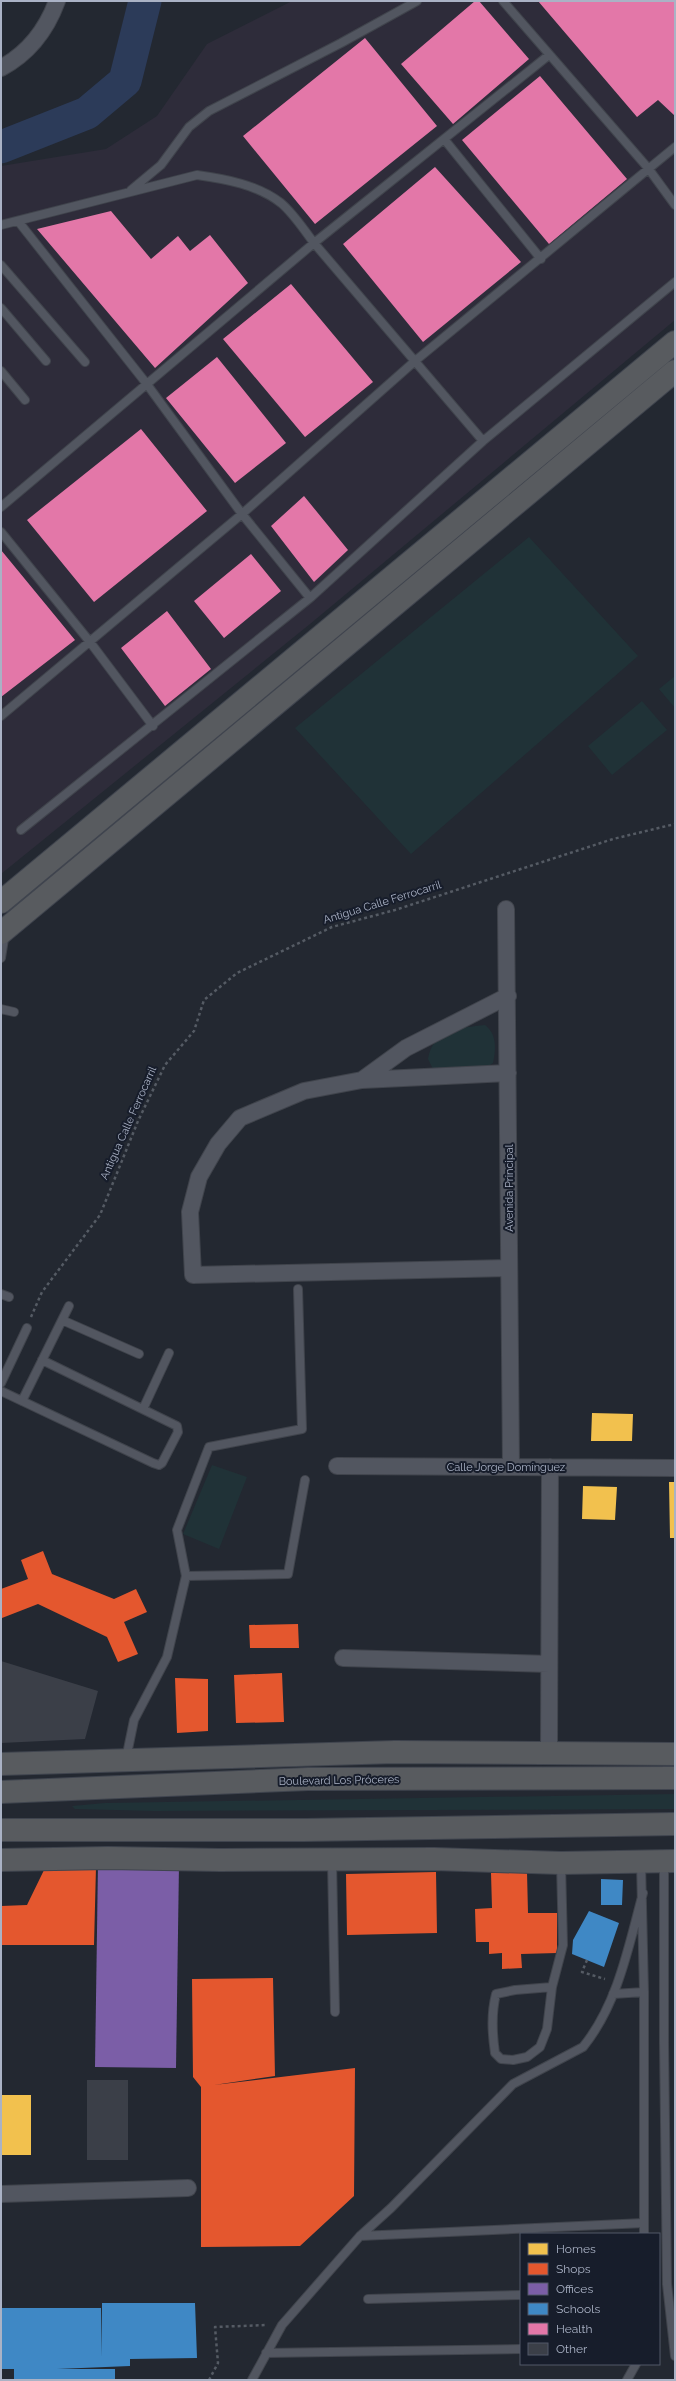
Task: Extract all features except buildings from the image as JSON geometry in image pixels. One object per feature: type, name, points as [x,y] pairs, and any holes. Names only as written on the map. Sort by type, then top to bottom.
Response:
[{"type":"highway","points":[[1,902],[9,892],[370,596],[675,342]]},
{"type":"highway","points":[[5,938],[196,772],[675,371]]},
{"type":"highway","points":[[370,596],[386,613]]},
{"type":"highway","points":[[179,753],[196,772]]},
{"type":"highway","points":[[1,1764],[395,1752],[675,1754]]},
{"type":"highway","points":[[90,1761],[202,1765],[308,1779]]},
{"type":"highway","name":"Boulevard Los Próceres","points":[[2,1792],[308,1779],[675,1778]]},
{"type":"highway","points":[[3,1830],[305,1830],[675,1824]]},
{"type":"highway","points":[[108,1858],[207,1847],[305,1830]]},
{"type":"highway","points":[[1,1860],[108,1858],[220,1860],[332,1858],[561,1863],[670,1861]]},
{"type":"street","points":[[1,68],[15,60],[38,39],[50,20],[56,1]]},
{"type":"street","name":"Avenida Principal","points":[[506,909],[508,996],[511,1467]]},
{"type":"street","points":[[362,1080],[406,1048],[508,996]]},
{"type":"street","points":[[508,1073],[362,1080],[304,1091],[240,1118],[218,1144],[199,1177],[190,1212],[193,1275],[509,1268]]},
{"type":"street","name":"Calle Jorge Domínguez","points":[[337,1466],[675,1468]]},
{"type":"street","points":[[549,1754],[550,1467]]},
{"type":"street","points":[[343,1658],[549,1664]]},
{"type":"street","points":[[1,2194],[188,2188]]},
{"type":"lane","points":[[130,192],[161,165],[189,127],[209,111],[341,43],[417,1]]},
{"type":"lane","points":[[503,1],[648,168],[675,205]]},
{"type":"lane","points":[[1,507],[146,383],[314,243],[549,55]]},
{"type":"lane","points":[[444,139],[542,259]]},
{"type":"lane","points":[[1,716],[242,514],[416,361],[542,259],[648,168],[675,147]]},
{"type":"lane","points":[[1,225],[197,175],[241,184],[254,189],[281,203],[483,441]]},
{"type":"lane","points":[[18,221],[146,383],[242,514],[310,598]]},
{"type":"lane","points":[[1,265],[85,362]]},
{"type":"lane","points":[[21,830],[153,726],[310,598],[483,441],[675,282]]},
{"type":"lane","points":[[1,308],[46,361]]},
{"type":"lane","points":[[1,371],[25,400]]},
{"type":"lane","points":[[1,532],[90,642],[153,726]]},
{"type":"lane","points":[[1,1009],[14,1012]]},
{"type":"lane","points":[[126,1759],[134,1720],[167,1657],[186,1576],[177,1530],[209,1447],[302,1429],[298,1290]]},
{"type":"lane","points":[[22,1401],[69,1306]]},
{"type":"lane","points":[[62,1320],[140,1354]]},
{"type":"lane","points":[[1,1383],[27,1328]]},
{"type":"lane","points":[[143,1409],[169,1353]]},
{"type":"lane","points":[[1,1391],[159,1465],[165,1459],[178,1432],[178,1428],[143,1409],[42,1360]]},
{"type":"lane","points":[[186,1576],[288,1574],[305,1480]]},
{"type":"lane","points":[[332,1858],[335,2012]]},
{"type":"lane","points":[[670,1861],[664,2042],[667,2284],[675,2356]]},
{"type":"lane","points":[[641,1862],[643,1893],[644,1992],[644,2233]]},
{"type":"lane","points":[[552,1987],[515,1990],[496,1994],[492,2012],[493,2039],[495,2053],[501,2058],[513,2060],[527,2057],[540,2047],[548,2029],[552,1987],[563,1945],[561,1863]]},
{"type":"lane","points":[[252,2380],[282,2325],[360,2236],[391,2208],[513,2084],[583,2047],[589,2039],[613,1994],[623,1967],[643,1893]]},
{"type":"lane","points":[[613,1994],[644,1992]]},
{"type":"lane","points":[[360,2236],[644,2223]]},
{"type":"lane","points":[[368,2299],[520,2295]]},
{"type":"lane","points":[[266,2353],[520,2349]]},
{"type":"lane","points":[[627,2380],[635,2365]]},
{"type":"path","name":"Antigua Calle Ferrocarril","points":[[27,1328],[42,1292],[100,1215],[138,1121],[165,1065],[194,1031],[204,1000],[237,973],[332,927],[402,908],[614,839],[675,824]]},
{"type":"path","points":[[587,1960],[582,1972],[617,1983]]},
{"type":"path","points":[[209,2380],[218,2363],[215,2327],[282,2325]]},
{"type":"shaded area","points":[[292,1],[675,1],[675,320],[310,624],[1,874],[1,166],[106,149],[157,116],[207,44]]},
{"type":"shaded area","points":[[529,537],[638,656],[411,854],[295,728]]},
{"type":"shaded area","points":[[675,676],[675,708],[659,689]]},
{"type":"shaded area","points":[[642,701],[667,730],[612,775],[588,746]]},
{"type":"shaded area","points":[[485,1025],[494,1037],[495,1052],[493,1063],[484,1069],[433,1069],[428,1059],[431,1049],[436,1041],[449,1032],[457,1029]]},
{"type":"shaded area","points":[[212,1465],[247,1477],[219,1549],[183,1534]]},
{"type":"shaded area","points":[[675,1794],[675,1809],[154,1811],[75,1809],[72,1806],[105,1803]]},
{"type":"waterway","points":[[1,147],[87,113],[125,81],[145,1]]}]
